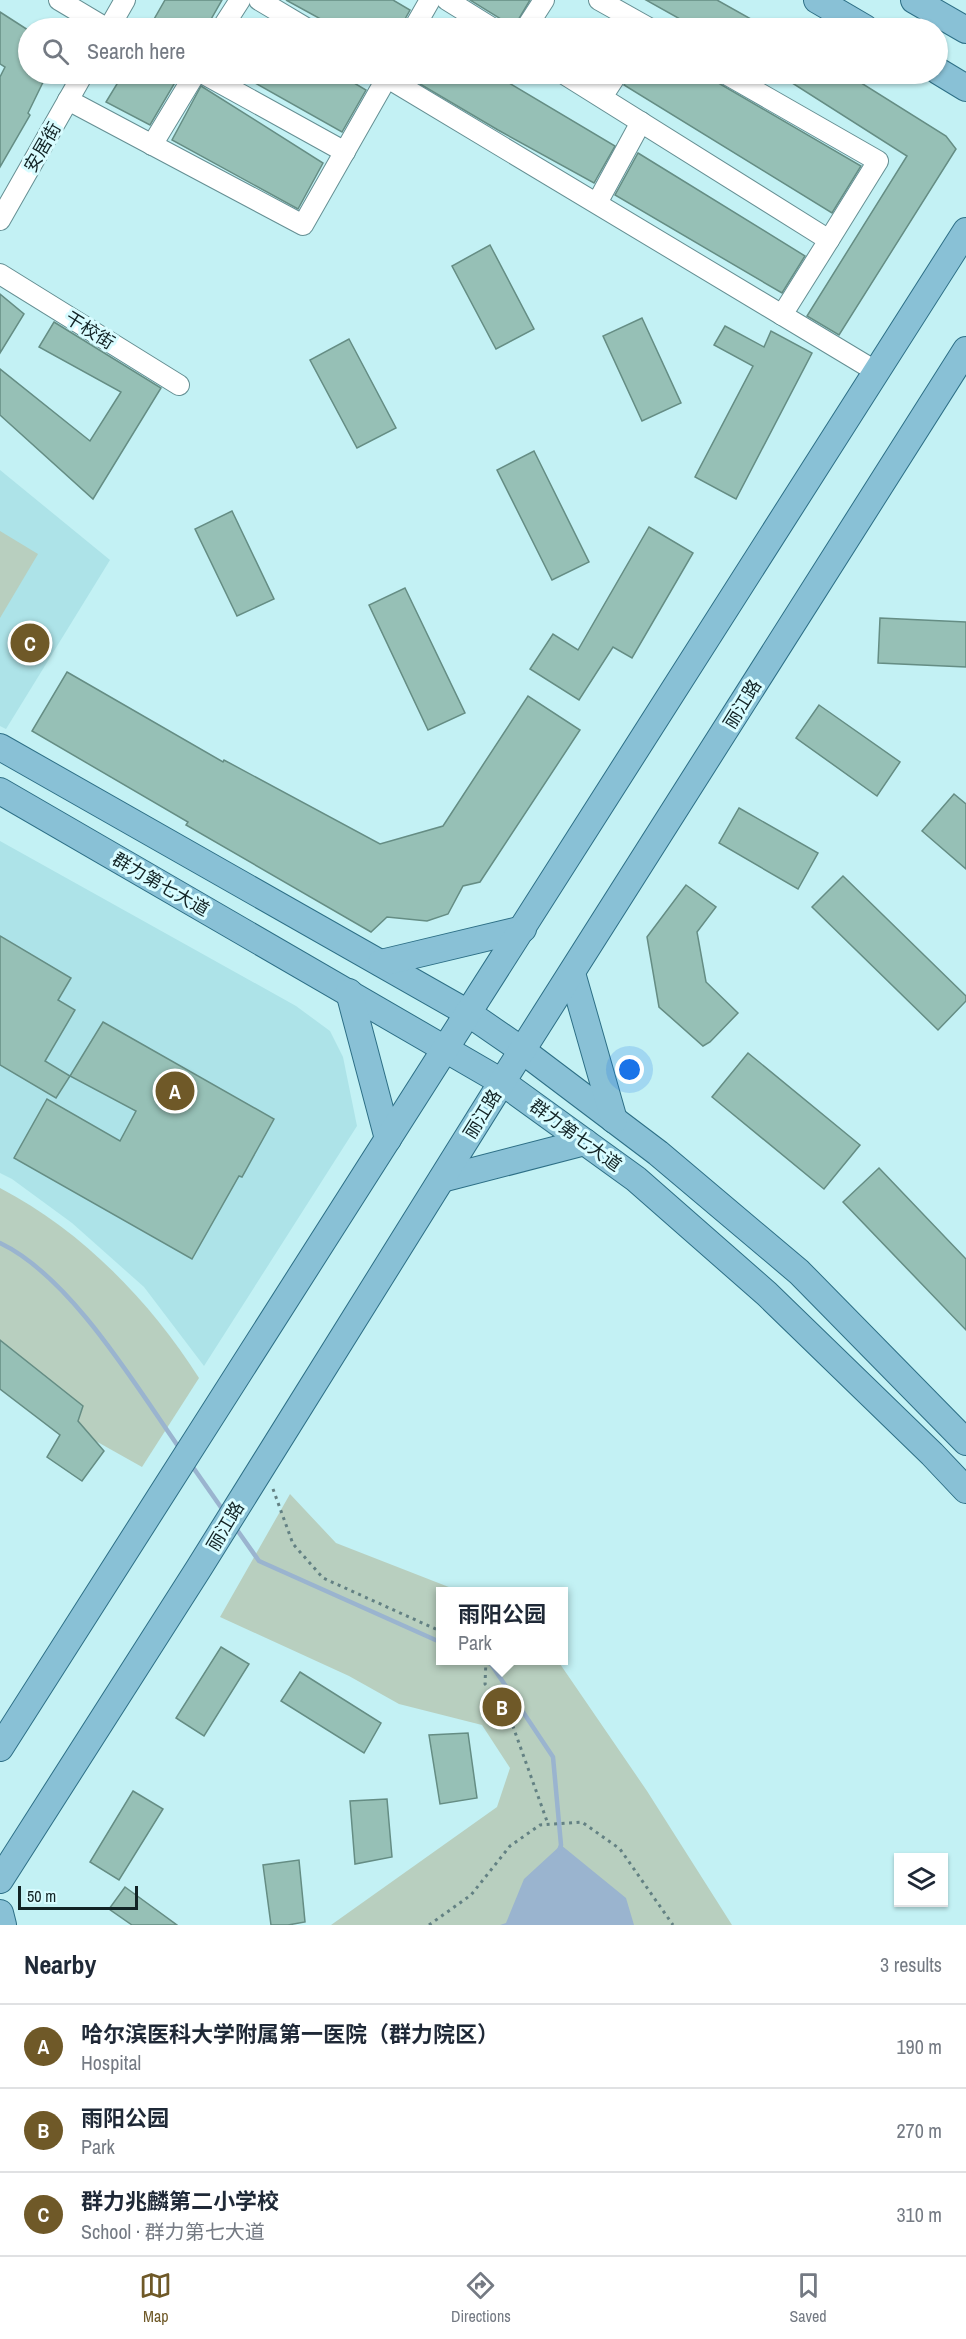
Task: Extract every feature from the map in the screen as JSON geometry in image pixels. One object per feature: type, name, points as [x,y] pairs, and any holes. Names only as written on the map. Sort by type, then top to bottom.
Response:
[{"type":"main road","points":[[817,0],[848,18]]},
{"type":"main road","points":[[914,0],[945,18]]},
{"type":"main road","points":[[948,20],[966,30]]},
{"type":"main road","points":[[948,77],[966,88]]},
{"type":"main road","points":[[0,1749],[966,231]]},
{"type":"main road","name":"丽江路","points":[[0,1880],[966,350]]},
{"type":"main road","name":"群力第七大道","points":[[0,747],[468,1013],[523,1051],[658,1153],[799,1272],[966,1442]]},
{"type":"main road","name":"群力第七大道","points":[[0,791],[446,1048],[502,1082],[585,1142],[636,1179],[767,1294],[966,1490]]},
{"type":"main road","points":[[381,963],[523,929]]},
{"type":"main road","points":[[572,973],[614,1120]]},
{"type":"main road","points":[[349,992],[388,1139]]},
{"type":"main road","points":[[442,1179],[585,1142]]},
{"type":"main road","points":[[0,1913],[3,1925]]},
{"type":"street","points":[[59,0],[90,18]]},
{"type":"street","points":[[113,18],[125,0]]},
{"type":"street","points":[[228,18],[240,0]]},
{"type":"street","points":[[259,0],[289,18]]},
{"type":"street","points":[[420,18],[430,0]]},
{"type":"street","points":[[447,0],[476,18]]},
{"type":"street","points":[[532,18],[544,0]]},
{"type":"street","points":[[602,1],[630,18]]},
{"type":"street","name":"安居街","points":[[0,220],[77,84]]},
{"type":"street","points":[[152,145],[189,84]]},
{"type":"street","points":[[222,84],[345,152]]},
{"type":"street","points":[[68,100],[303,225],[381,84]]},
{"type":"street","points":[[401,84],[877,372]]},
{"type":"street","points":[[581,84],[829,240]]},
{"type":"street","points":[[602,97],[610,84]]},
{"type":"street","points":[[743,84],[878,161],[782,315]]},
{"type":"street","points":[[597,203],[641,122]]},
{"type":"street","name":"干校街","points":[[0,274],[179,385]]},
{"type":"path","points":[[264,1461],[293,1544],[323,1578],[436,1629]]},
{"type":"path","points":[[486,1665],[485,1684],[506,1707],[549,1824]]},
{"type":"path","points":[[429,1925],[471,1895],[510,1846],[540,1825],[582,1822],[620,1850],[673,1925]]},
{"type":"shaded area","points":[[0,470],[110,560],[6,729],[0,726]]},
{"type":"shaded area","points":[[0,841],[296,1006],[330,1031],[343,1057],[357,1126],[204,1366],[144,1287],[72,1223],[12,1179],[0,1173]]},
{"type":"shaded area","points":[[561,1845],[626,1898],[634,1925],[500,1925],[506,1923],[524,1879]]},
{"type":"green space","points":[[0,531],[38,554],[0,618]]},
{"type":"green space","points":[[0,1188],[30,1205],[58,1225],[112,1270],[159,1322],[199,1378],[142,1467],[85,1435],[0,1369]]},
{"type":"green space","points":[[290,1494],[336,1543],[449,1587],[436,1587],[436,1665],[561,1665],[647,1791],[732,1925],[331,1925],[497,1807],[510,1768],[482,1725],[399,1704],[349,1676],[220,1617]]},
{"type":"building","points":[[165,0],[222,0],[212,18],[155,18]]},
{"type":"building","points":[[286,0],[393,0],[410,10],[406,18],[319,18]]},
{"type":"building","points":[[470,0],[530,0],[519,18],[499,18]]},
{"type":"building","points":[[646,0],[717,0],[749,18],[678,18]]},
{"type":"building","points":[[0,12],[18,24],[18,84],[42,84],[28,113],[30,115],[0,167],[0,77],[5,67],[0,64]]},
{"type":"building","points":[[117,84],[174,84],[150,125],[106,102]]},
{"type":"building","points":[[257,84],[356,84],[366,90],[342,132]]},
{"type":"building","points":[[420,84],[511,84],[615,146],[594,183]]},
{"type":"building","points":[[720,84],[861,166],[832,213],[624,85]]},
{"type":"building","points":[[794,84],[863,84],[946,136],[956,149],[839,335],[807,316],[907,156]]},
{"type":"building","points":[[201,86],[323,163],[298,209],[172,140]]},
{"type":"building","points":[[638,153],[805,256],[782,293],[615,195]]},
{"type":"building","points":[[490,245],[534,329],[496,349],[452,266]]},
{"type":"building","points":[[0,294],[24,314],[0,353]]},
{"type":"building","points":[[642,318],[681,403],[642,421],[603,336]]},
{"type":"building","points":[[54,322],[161,388],[93,499],[0,415],[0,369],[90,441],[121,392],[39,347]]},
{"type":"building","points":[[725,326],[764,347],[771,331],[812,353],[736,499],[695,477],[753,366],[714,345]]},
{"type":"building","points":[[349,339],[396,428],[357,448],[310,360]]},
{"type":"building","points":[[534,451],[589,562],[552,580],[497,470]]},
{"type":"building","points":[[232,511],[274,599],[237,616],[195,529]]},
{"type":"building","points":[[649,527],[693,553],[632,658],[613,647],[579,700],[530,669],[553,634],[578,650]]},
{"type":"building","points":[[405,588],[465,713],[428,730],[369,605]]},
{"type":"building","points":[[880,618],[966,622],[966,667],[878,663]]},
{"type":"building","points":[[67,672],[223,762],[224,760],[380,844],[443,826],[528,696],[580,730],[480,882],[463,886],[448,914],[427,921],[387,917],[371,932],[186,825],[188,822],[32,731]]},
{"type":"building","points":[[819,705],[900,762],[877,796],[796,738]]},
{"type":"building","points":[[954,794],[966,804],[966,869],[922,831]]},
{"type":"building","points":[[739,808],[818,853],[798,889],[719,843]]},
{"type":"building","points":[[843,876],[966,996],[966,1001],[938,1030],[812,907]]},
{"type":"building","points":[[686,885],[716,907],[697,932],[706,982],[738,1013],[710,1042],[703,1046],[659,1007],[647,937]]},
{"type":"building","points":[[0,936],[71,978],[58,1000],[75,1010],[45,1061],[70,1076],[56,1098],[0,1065]]},
{"type":"building","points":[[103,1022],[274,1119],[192,1259],[14,1158],[47,1099],[120,1141],[136,1111],[70,1076]]},
{"type":"building","points":[[748,1053],[860,1145],[824,1189],[712,1097]]},
{"type":"building","points":[[879,1168],[966,1259],[966,1330],[843,1202]]},
{"type":"building","points":[[0,1340],[83,1406],[78,1421],[104,1451],[82,1481],[47,1457],[60,1435],[0,1389]]},
{"type":"building","points":[[221,1647],[249,1664],[204,1736],[176,1718]]},
{"type":"building","points":[[300,1672],[381,1723],[364,1753],[281,1701]]},
{"type":"building","points":[[468,1733],[477,1798],[440,1804],[429,1735]]},
{"type":"building","points":[[133,1791],[163,1809],[119,1880],[90,1862]]},
{"type":"building","points":[[387,1799],[392,1857],[355,1864],[350,1801]]},
{"type":"building","points":[[299,1860],[305,1922],[271,1925],[263,1865]]},
{"type":"building","points":[[125,1887],[177,1925],[132,1925],[109,1909]]},
{"type":"waterway","points":[[0,1243],[26,1259],[51,1280],[76,1306],[122,1365],[180,1449]]},
{"type":"waterway","points":[[190,1463],[225,1513]]},
{"type":"waterway","points":[[235,1527],[259,1561],[436,1640]]},
{"type":"waterway","points":[[492,1665],[553,1757],[561,1845],[559,1851]]},
{"type":"place","name":"群力兆麟第二小学校","points":[[30,643]]},
{"type":"place","name":"哈尔滨医科大学附属第一医院（群力院区）","points":[[175,1091]]},
{"type":"place","name":"雨阳公园","points":[[502,1707]]}]
